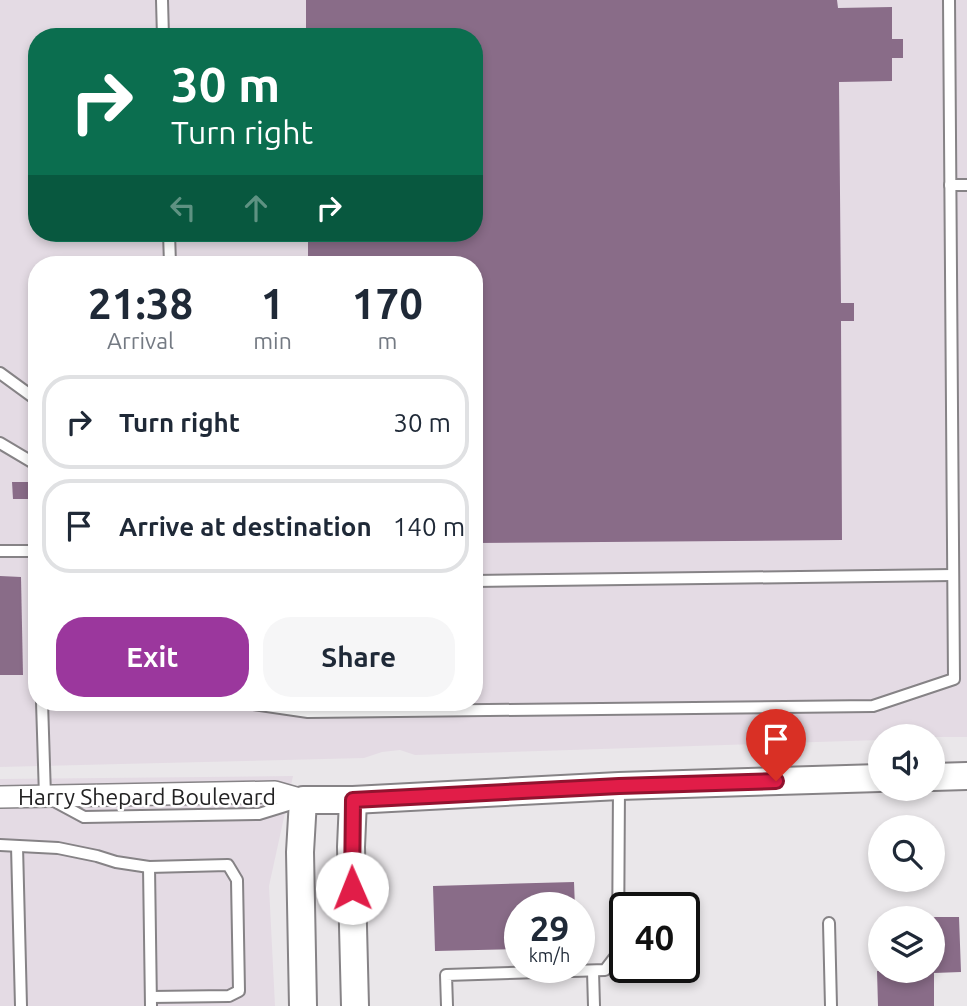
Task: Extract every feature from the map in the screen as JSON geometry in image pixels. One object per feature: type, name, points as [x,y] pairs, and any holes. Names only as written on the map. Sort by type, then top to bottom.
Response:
[{"type":"street","points":[[945,777],[967,776]]},
{"type":"street","name":"Harry Shepard Boulevard","points":[[0,797],[275,792],[303,800],[353,800],[619,786],[868,778]]},
{"type":"street","points":[[303,800],[300,852],[303,1006]]},
{"type":"street","points":[[353,800],[351,846],[355,1006]]},
{"type":"lane","points":[[162,0],[163,28]]},
{"type":"lane","points":[[949,0],[954,679]]},
{"type":"lane","points":[[950,185],[967,185]]},
{"type":"lane","points":[[0,373],[28,393]]},
{"type":"lane","points":[[0,443],[28,460]]},
{"type":"lane","points":[[0,551],[28,551]]},
{"type":"lane","points":[[483,581],[953,575]]},
{"type":"lane","points":[[483,710],[873,706],[954,679],[967,679]]},
{"type":"lane","points":[[42,711],[45,796]]},
{"type":"lane","points":[[301,711],[402,711]]},
{"type":"lane","points":[[595,971],[605,970],[618,953],[619,786]]},
{"type":"lane","points":[[0,845],[58,848],[149,867],[228,865],[237,880],[239,991],[229,996],[151,1001],[149,867]]},
{"type":"lane","points":[[17,846],[21,1006]]},
{"type":"lane","points":[[829,923],[831,1006]]},
{"type":"lane","points":[[447,1006],[446,975],[504,973]]},
{"type":"lane","points":[[593,983],[594,1006]]},
{"type":"shaded area","points":[[0,0],[967,0],[967,737],[945,737],[945,724],[868,724],[868,740],[415,755],[400,750],[364,758],[0,767]]},
{"type":"shaded area","points":[[293,776],[269,886],[275,1006],[0,1006],[0,779]]},
{"type":"building","points":[[306,0],[837,0],[838,8],[892,7],[892,39],[903,39],[903,58],[892,58],[892,81],[839,82],[841,303],[854,303],[854,321],[841,321],[842,540],[483,543],[483,256],[308,256],[308,242],[483,242],[483,28],[306,28]]},
{"type":"building","points":[[12,482],[28,482],[28,499],[13,499]]},
{"type":"building","points":[[0,576],[21,577],[23,675],[0,675]]},
{"type":"building","points":[[574,882],[574,892],[504,892],[504,949],[435,951],[433,886]]},
{"type":"building","points":[[945,917],[959,917],[961,972],[945,973]]},
{"type":"building","points":[[877,983],[934,983],[934,1006],[878,1006]]},
{"type":"route","points":[[352,888],[353,800],[776,781]]}]
